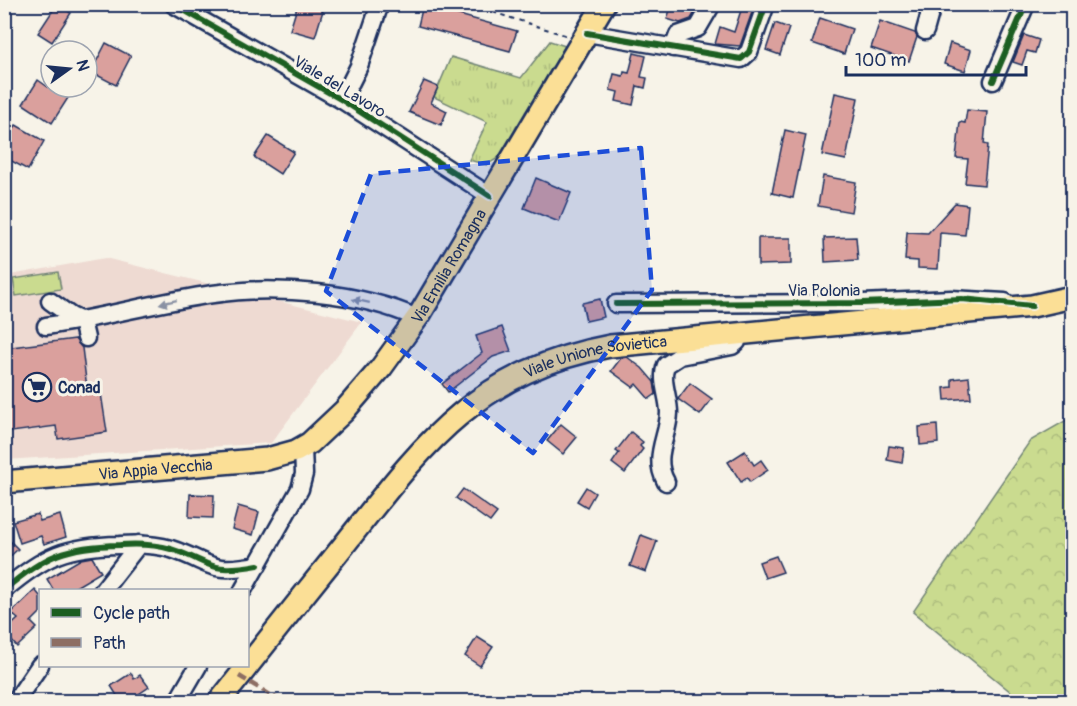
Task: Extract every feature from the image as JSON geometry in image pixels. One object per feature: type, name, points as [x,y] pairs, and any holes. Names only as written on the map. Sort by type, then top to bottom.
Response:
[{"type":"main road","name":"Via Emilia Romagna","points":[[303,448],[365,388],[417,318],[604,4]]},
{"type":"main road","name":"Viale Unione Sovietica","points":[[249,664],[416,456],[446,425],[480,398],[522,375],[582,352],[618,345],[1032,306],[1072,297]]},
{"type":"main road","name":"Via Appia Vecchia","points":[[4,482],[267,459],[303,448]]},
{"type":"main road","name":"Viale Unione Sovietica","points":[[219,701],[246,667]]},
{"type":"street","name":"Viale del Lavoro","points":[[173,4],[342,100],[490,196]]},
{"type":"street","points":[[342,100],[356,74],[380,4]]},
{"type":"street","points":[[673,48],[678,35],[701,25],[712,4]]},
{"type":"street","points":[[585,37],[673,48],[732,59],[744,58],[751,49],[766,4]]},
{"type":"street","points":[[924,4],[930,14],[925,31]]},
{"type":"street","points":[[993,81],[1026,4]]},
{"type":"street","points":[[46,326],[82,321],[214,294],[250,291],[311,293],[359,300],[399,310],[417,318]]},
{"type":"street","name":"Via Polonia","points":[[616,304],[862,303],[963,299],[1032,306]]},
{"type":"street","points":[[50,301],[82,321]]},
{"type":"street","points":[[82,321],[86,338]]},
{"type":"street","points":[[666,482],[659,461],[669,415],[664,378],[666,365],[680,356],[732,346],[737,342],[738,334]]},
{"type":"street","points":[[244,589],[301,485],[305,465],[303,448]]},
{"type":"street","points":[[4,591],[63,551],[88,546],[139,544],[170,549],[217,570],[258,565]]},
{"type":"street","points":[[105,589],[139,544]]},
{"type":"street","points":[[15,702],[39,666]]},
{"type":"street","points":[[177,702],[197,667]]},
{"type":"path","points":[[467,4],[585,37]]},
{"type":"path","points":[[486,10],[488,5],[493,4]]},
{"type":"highlighted area","points":[[641,148],[652,290],[533,453],[326,291],[371,174]]},
{"type":"shaded area","points":[[105,258],[362,322],[271,443],[5,460],[5,276]]},
{"type":"green space","points":[[550,41],[565,46],[498,158],[487,165],[469,160],[487,122],[434,97],[451,57],[521,78]]},
{"type":"green space","points":[[58,272],[61,289],[16,296],[13,279]]},
{"type":"green space","points":[[1072,417],[1072,701],[1022,701],[913,612],[1030,441]]},
{"type":"building","points":[[57,4],[71,13],[54,39],[47,39],[38,33]]},
{"type":"building","points":[[298,4],[325,4],[315,37],[290,30]]},
{"type":"building","points":[[672,4],[700,4],[691,19],[680,23],[667,19]]},
{"type":"building","points":[[743,4],[755,4],[740,46],[715,44],[720,27],[734,32]]},
{"type":"building","points":[[423,5],[517,31],[510,51],[418,26]]},
{"type":"building","points":[[820,18],[852,29],[844,54],[812,43]]},
{"type":"building","points":[[880,21],[915,33],[917,37],[909,61],[871,48]]},
{"type":"building","points":[[775,23],[789,28],[780,55],[766,50]]},
{"type":"building","points":[[1024,35],[1039,40],[1035,53],[1027,51],[1022,65],[1013,62]]},
{"type":"building","points":[[106,43],[131,56],[116,85],[99,76],[99,57]]},
{"type":"building","points":[[950,43],[971,50],[965,71],[944,64]]},
{"type":"building","points":[[634,53],[646,56],[641,77],[647,78],[645,88],[637,86],[633,105],[616,101],[618,92],[610,90],[614,74],[623,76],[624,72],[629,73]]},
{"type":"building","points":[[38,80],[39,99],[67,99],[52,123],[23,104]]},
{"type":"building","points":[[424,81],[438,87],[431,103],[447,111],[441,125],[409,112]]},
{"type":"building","points":[[835,93],[858,98],[846,160],[822,155]]},
{"type":"building","points":[[967,110],[987,112],[984,144],[988,145],[984,185],[965,183],[968,159],[956,158],[960,122],[965,123]]},
{"type":"building","points":[[16,125],[44,141],[28,170],[6,158],[9,153],[4,150],[4,146]]},
{"type":"building","points":[[785,130],[806,135],[793,198],[772,193]]},
{"type":"building","points":[[268,136],[294,152],[280,174],[254,157]]},
{"type":"building","points":[[823,176],[856,182],[851,212],[818,206]]},
{"type":"building","points":[[536,178],[571,193],[559,222],[524,208]]},
{"type":"building","points":[[955,203],[968,205],[965,235],[940,233],[938,269],[918,268],[918,261],[905,260],[907,232],[928,233]]},
{"type":"building","points":[[856,237],[858,260],[825,262],[824,238]]},
{"type":"building","points":[[758,238],[791,238],[791,264],[758,265]]},
{"type":"building","points":[[600,299],[604,317],[586,321],[582,303]]},
{"type":"building","points":[[502,327],[511,351],[493,357],[448,392],[442,384],[482,353],[476,336]]},
{"type":"building","points":[[75,339],[82,348],[87,388],[100,387],[107,432],[58,439],[56,426],[4,433],[4,348]]},
{"type":"building","points":[[627,357],[642,368],[654,382],[656,394],[649,399],[636,384],[633,387],[611,371],[621,358]]},
{"type":"building","points":[[969,377],[971,398],[945,400],[944,388],[952,387],[952,379]]},
{"type":"building","points":[[690,383],[712,399],[700,415],[678,399]]},
{"type":"building","points":[[561,424],[577,437],[563,454],[547,441]]},
{"type":"building","points":[[937,425],[938,443],[920,445],[919,427]]},
{"type":"building","points":[[631,432],[643,442],[640,446],[643,449],[625,473],[612,463],[619,453],[616,451]]},
{"type":"building","points":[[889,446],[904,448],[902,463],[887,460]]},
{"type":"building","points":[[745,451],[754,465],[761,460],[768,470],[750,482],[747,478],[741,482],[728,462]]},
{"type":"building","points":[[586,487],[595,493],[587,507],[577,501]]},
{"type":"building","points":[[463,489],[497,513],[490,522],[456,498]]},
{"type":"building","points":[[190,494],[214,495],[213,518],[189,517]]},
{"type":"building","points":[[238,506],[259,512],[253,535],[232,529]]},
{"type":"building","points":[[38,514],[40,521],[60,515],[66,537],[44,544],[41,536],[20,543],[13,521]]},
{"type":"building","points":[[4,535],[18,549],[4,562]]},
{"type":"building","points":[[641,535],[657,541],[646,572],[630,566]]},
{"type":"building","points":[[776,556],[783,572],[765,578],[759,562]]},
{"type":"building","points":[[92,557],[101,572],[72,589],[53,589],[47,579],[81,559]]},
{"type":"building","points":[[35,590],[39,595],[39,614],[31,622],[37,628],[17,647],[4,632],[18,619],[11,613]]},
{"type":"building","points":[[477,637],[493,647],[480,666],[465,656]]},
{"type":"building","points":[[131,673],[134,679],[140,675],[149,687],[127,702],[121,702],[111,686]]},
{"type":"marked path","points":[[239,676],[282,702]]},
{"type":"cycle path","points":[[173,4],[342,100],[490,196]]},
{"type":"cycle path","points":[[587,33],[741,59],[749,52],[766,4]]},
{"type":"cycle path","points":[[993,81],[1026,4]]},
{"type":"cycle path","points":[[616,304],[862,303],[962,299],[1032,306]]},
{"type":"cycle path","points":[[4,590],[32,568],[58,555],[71,550],[101,546],[158,546],[219,568],[258,565]]},
{"type":"place","name":"Conad","points":[[37,387]]}]
